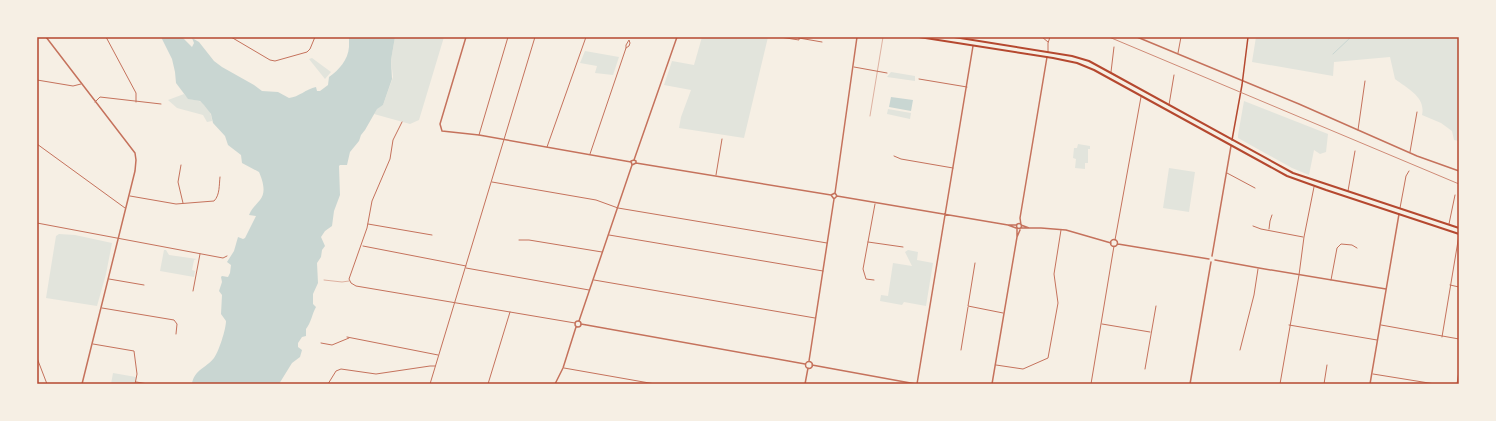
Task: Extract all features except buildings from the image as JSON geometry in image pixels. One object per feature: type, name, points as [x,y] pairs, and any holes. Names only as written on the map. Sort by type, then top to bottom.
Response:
[{"type":"main road","points":[[919,37],[1047,57],[1072,62],[1089,68],[1287,176],[1459,234]]},
{"type":"main road","points":[[954,37],[1084,59],[1293,173],[1459,228]]},
{"type":"main road","points":[[1231,146],[1248,37]]},
{"type":"main road","points":[[974,40],[974,46]]},
{"type":"main road","points":[[1047,57],[1048,52]]},
{"type":"main road","points":[[1141,96],[1143,91]]},
{"type":"main road","points":[[1399,214],[1400,208]]},
{"type":"street","points":[[46,37],[134,153],[136,166],[82,384]]},
{"type":"street","points":[[106,37],[136,93],[136,102]]},
{"type":"street","points":[[231,37],[270,60],[275,61],[307,52],[316,37]]},
{"type":"street","points":[[466,37],[440,124],[442,131],[479,135],[631,162],[634,160],[677,37]]},
{"type":"street","points":[[479,135],[508,37]]},
{"type":"street","points":[[430,384],[535,37]]},
{"type":"street","points":[[547,147],[586,37]]},
{"type":"street","points":[[590,155],[626,45],[630,37]]},
{"type":"street","points":[[780,37],[799,40],[799,38],[822,42]]},
{"type":"street","points":[[857,37],[835,193],[837,196],[946,214],[1018,228],[1061,230],[1111,242],[1114,246],[1091,384]]},
{"type":"street","points":[[1042,37],[1048,43]]},
{"type":"street","points":[[1048,52],[1050,37]]},
{"type":"street","points":[[1137,37],[1299,104],[1435,163],[1459,171]]},
{"type":"street","points":[[1178,54],[1181,37]]},
{"type":"street","points":[[626,48],[629,46],[629,40]]},
{"type":"street","points":[[809,362],[812,365],[917,384],[974,46]]},
{"type":"street","points":[[1111,73],[1114,47]]},
{"type":"street","points":[[992,384],[1017,237],[1017,224],[1020,218],[1047,57]]},
{"type":"street","points":[[853,67],[887,73]]},
{"type":"street","points":[[1169,105],[1174,75]]},
{"type":"street","points":[[919,78],[967,87]]},
{"type":"street","points":[[37,80],[73,86],[81,83]]},
{"type":"street","points":[[1357,130],[1365,81]]},
{"type":"street","points":[[1118,244],[1115,240],[1141,96]]},
{"type":"street","points":[[95,102],[100,97],[161,104]]},
{"type":"street","points":[[1410,152],[1417,112]]},
{"type":"street","points":[[402,122],[393,140],[390,159],[372,202],[361,246],[349,281],[356,286],[575,323],[579,321],[603,253],[632,165],[631,162]]},
{"type":"street","points":[[716,176],[722,140]]},
{"type":"street","points":[[37,144],[126,209]]},
{"type":"street","points":[[1209,259],[1212,256],[1231,146]]},
{"type":"street","points":[[1348,191],[1354,150]]},
{"type":"street","points":[[894,156],[901,159],[953,168]]},
{"type":"street","points":[[632,165],[635,165],[636,163],[716,176],[831,196],[834,199]]},
{"type":"street","points":[[181,165],[178,182],[183,203]]},
{"type":"street","points":[[1400,208],[1406,174],[1409,171]]},
{"type":"street","points":[[1227,172],[1255,188]]},
{"type":"street","points":[[129,196],[176,204],[214,201],[217,198],[220,177]]},
{"type":"street","points":[[491,182],[596,200],[618,208],[827,243]]},
{"type":"street","points":[[1280,384],[1304,237],[1314,186]]},
{"type":"street","points":[[831,196],[835,193]]},
{"type":"street","points":[[1449,225],[1455,195]]},
{"type":"street","points":[[809,362],[834,199],[837,196]]},
{"type":"street","points":[[874,280],[868,280],[863,273],[875,203]]},
{"type":"street","points":[[1370,384],[1399,214]]},
{"type":"street","points":[[1269,230],[1272,215]]},
{"type":"street","points":[[1020,218],[1021,225]]},
{"type":"street","points":[[37,223],[119,238],[137,243],[223,258],[226,256]]},
{"type":"street","points":[[367,224],[432,235]]},
{"type":"street","points":[[1008,225],[1017,224],[1029,228]]},
{"type":"street","points":[[1018,228],[1021,225]]},
{"type":"street","points":[[1253,226],[1304,237]]},
{"type":"street","points":[[996,365],[1023,370],[1048,358],[1058,303],[1054,271],[1061,230]]},
{"type":"street","points":[[1442,337],[1459,234]]},
{"type":"street","points":[[609,235],[823,271]]},
{"type":"street","points":[[519,240],[529,240],[603,253]]},
{"type":"street","points":[[1111,242],[1115,240]]},
{"type":"street","points":[[868,242],[903,248]]},
{"type":"street","points":[[1114,246],[1118,244],[1209,259],[1211,262],[1190,384]]},
{"type":"street","points":[[1331,281],[1337,248],[1341,244],[1352,245],[1357,248]]},
{"type":"street","points":[[361,246],[466,266]]},
{"type":"street","points":[[193,291],[200,254]]},
{"type":"street","points":[[1212,256],[1215,260]]},
{"type":"street","points":[[1211,262],[1215,260],[1331,281],[1386,289]]},
{"type":"street","points":[[961,350],[975,263]]},
{"type":"street","points":[[466,268],[590,290]]},
{"type":"street","points":[[1240,350],[1254,295],[1258,268]]},
{"type":"street","points":[[109,279],[144,285]]},
{"type":"street","points":[[593,280],[816,318]]},
{"type":"street","points":[[1450,285],[1459,287]]},
{"type":"street","points":[[968,306],[1004,313]]},
{"type":"street","points":[[1145,369],[1156,306]]},
{"type":"street","points":[[102,308],[174,320],[177,324],[176,334]]},
{"type":"street","points":[[488,384],[510,312]]},
{"type":"street","points":[[579,321],[581,324],[805,364],[809,362]]},
{"type":"street","points":[[555,384],[563,368],[576,327],[575,323]]},
{"type":"street","points":[[576,327],[580,327],[581,324]]},
{"type":"street","points":[[1101,324],[1151,332]]},
{"type":"street","points":[[1289,325],[1377,340]]},
{"type":"street","points":[[1380,325],[1459,339]]},
{"type":"street","points":[[347,337],[439,355]]},
{"type":"street","points":[[321,343],[332,345],[350,337]]},
{"type":"street","points":[[93,344],[134,351],[137,374],[135,383],[148,384]]},
{"type":"street","points":[[37,358],[47,384]]},
{"type":"street","points":[[805,364],[808,368],[806,384]]},
{"type":"street","points":[[1324,384],[1328,364]]},
{"type":"street","points":[[808,368],[812,365]]},
{"type":"street","points":[[328,384],[336,371],[341,369],[376,374],[435,366]]},
{"type":"street","points":[[563,368],[655,384]]},
{"type":"street","points":[[1457,384],[1459,371]]},
{"type":"street","points":[[1372,374],[1435,384]]},
{"type":"lane","points":[[870,116],[883,37]]},
{"type":"lane","points":[[324,280],[342,282],[349,281]]},
{"type":"shaded area","points":[[161,37],[182,37],[192,47],[194,43],[192,38],[199,42],[214,61],[222,67],[262,91],[278,92],[289,98],[316,87],[317,91],[320,91],[328,85],[329,77],[339,68],[347,56],[349,37],[395,37],[391,60],[392,79],[383,105],[377,109],[359,141],[350,152],[347,165],[339,166],[340,195],[334,211],[332,226],[325,231],[321,237],[325,246],[317,263],[318,283],[313,294],[313,304],[316,307],[306,329],[306,336],[302,337],[298,343],[298,347],[302,350],[300,357],[292,363],[279,384],[192,384],[195,375],[214,358],[220,345],[226,321],[221,314],[222,295],[219,291],[222,282],[221,277],[228,277],[230,273],[231,265],[227,262],[234,251],[238,237],[243,239],[245,238],[256,216],[249,215],[262,197],[264,189],[259,172],[242,163],[241,155],[228,145],[225,136],[213,123],[211,114],[204,105],[200,101],[188,99],[176,83],[172,59]]},
{"type":"shaded area","points":[[395,37],[444,37],[419,120],[410,124],[374,114],[377,108],[383,105],[393,77],[391,60]]},
{"type":"shaded area","points":[[702,37],[768,37],[744,138],[679,128],[681,117],[691,90],[664,85],[672,61],[694,65]]},
{"type":"shaded area","points":[[1256,37],[1459,37],[1459,141],[1454,140],[1452,131],[1441,123],[1422,115],[1423,109],[1419,98],[1395,79],[1390,57],[1334,62],[1333,76],[1252,62]]},
{"type":"shaded area","points":[[585,51],[619,57],[613,75],[595,73],[597,66],[580,63]]},
{"type":"shaded area","points":[[312,58],[331,72],[325,79],[309,59]]},
{"type":"shaded area","points":[[891,72],[915,76],[915,81],[887,77]]},
{"type":"shaded area","points":[[184,94],[190,99],[203,103],[210,113],[212,121],[207,122],[203,115],[177,108],[168,100]]},
{"type":"shaded area","points":[[891,97],[913,100],[911,111],[889,107]]},
{"type":"shaded area","points":[[1244,101],[1328,134],[1326,152],[1320,154],[1314,150],[1309,175],[1292,168],[1238,138]]},
{"type":"shaded area","points":[[888,109],[911,113],[910,119],[887,114]]},
{"type":"shaded area","points":[[1078,144],[1090,146],[1090,149],[1088,149],[1088,163],[1085,163],[1085,169],[1075,168],[1076,159],[1073,158],[1074,148],[1077,148]]},
{"type":"shaded area","points":[[1169,168],[1195,172],[1189,212],[1163,208]]},
{"type":"shaded area","points":[[59,234],[75,235],[112,243],[106,274],[97,306],[46,298],[56,236]]},
{"type":"shaded area","points":[[164,250],[166,250],[169,255],[197,259],[194,260],[192,270],[195,271],[194,277],[160,271]]},
{"type":"shaded area","points":[[908,250],[918,252],[917,260],[933,263],[926,306],[904,302],[902,305],[880,301],[881,295],[888,296],[893,263],[912,266],[905,252]]},
{"type":"shaded area","points":[[113,373],[136,377],[135,384],[111,384]]},
{"type":"waterway","points":[[1333,54],[1351,37]]},
{"type":"railway","points":[[1109,37],[1459,184]]}]
